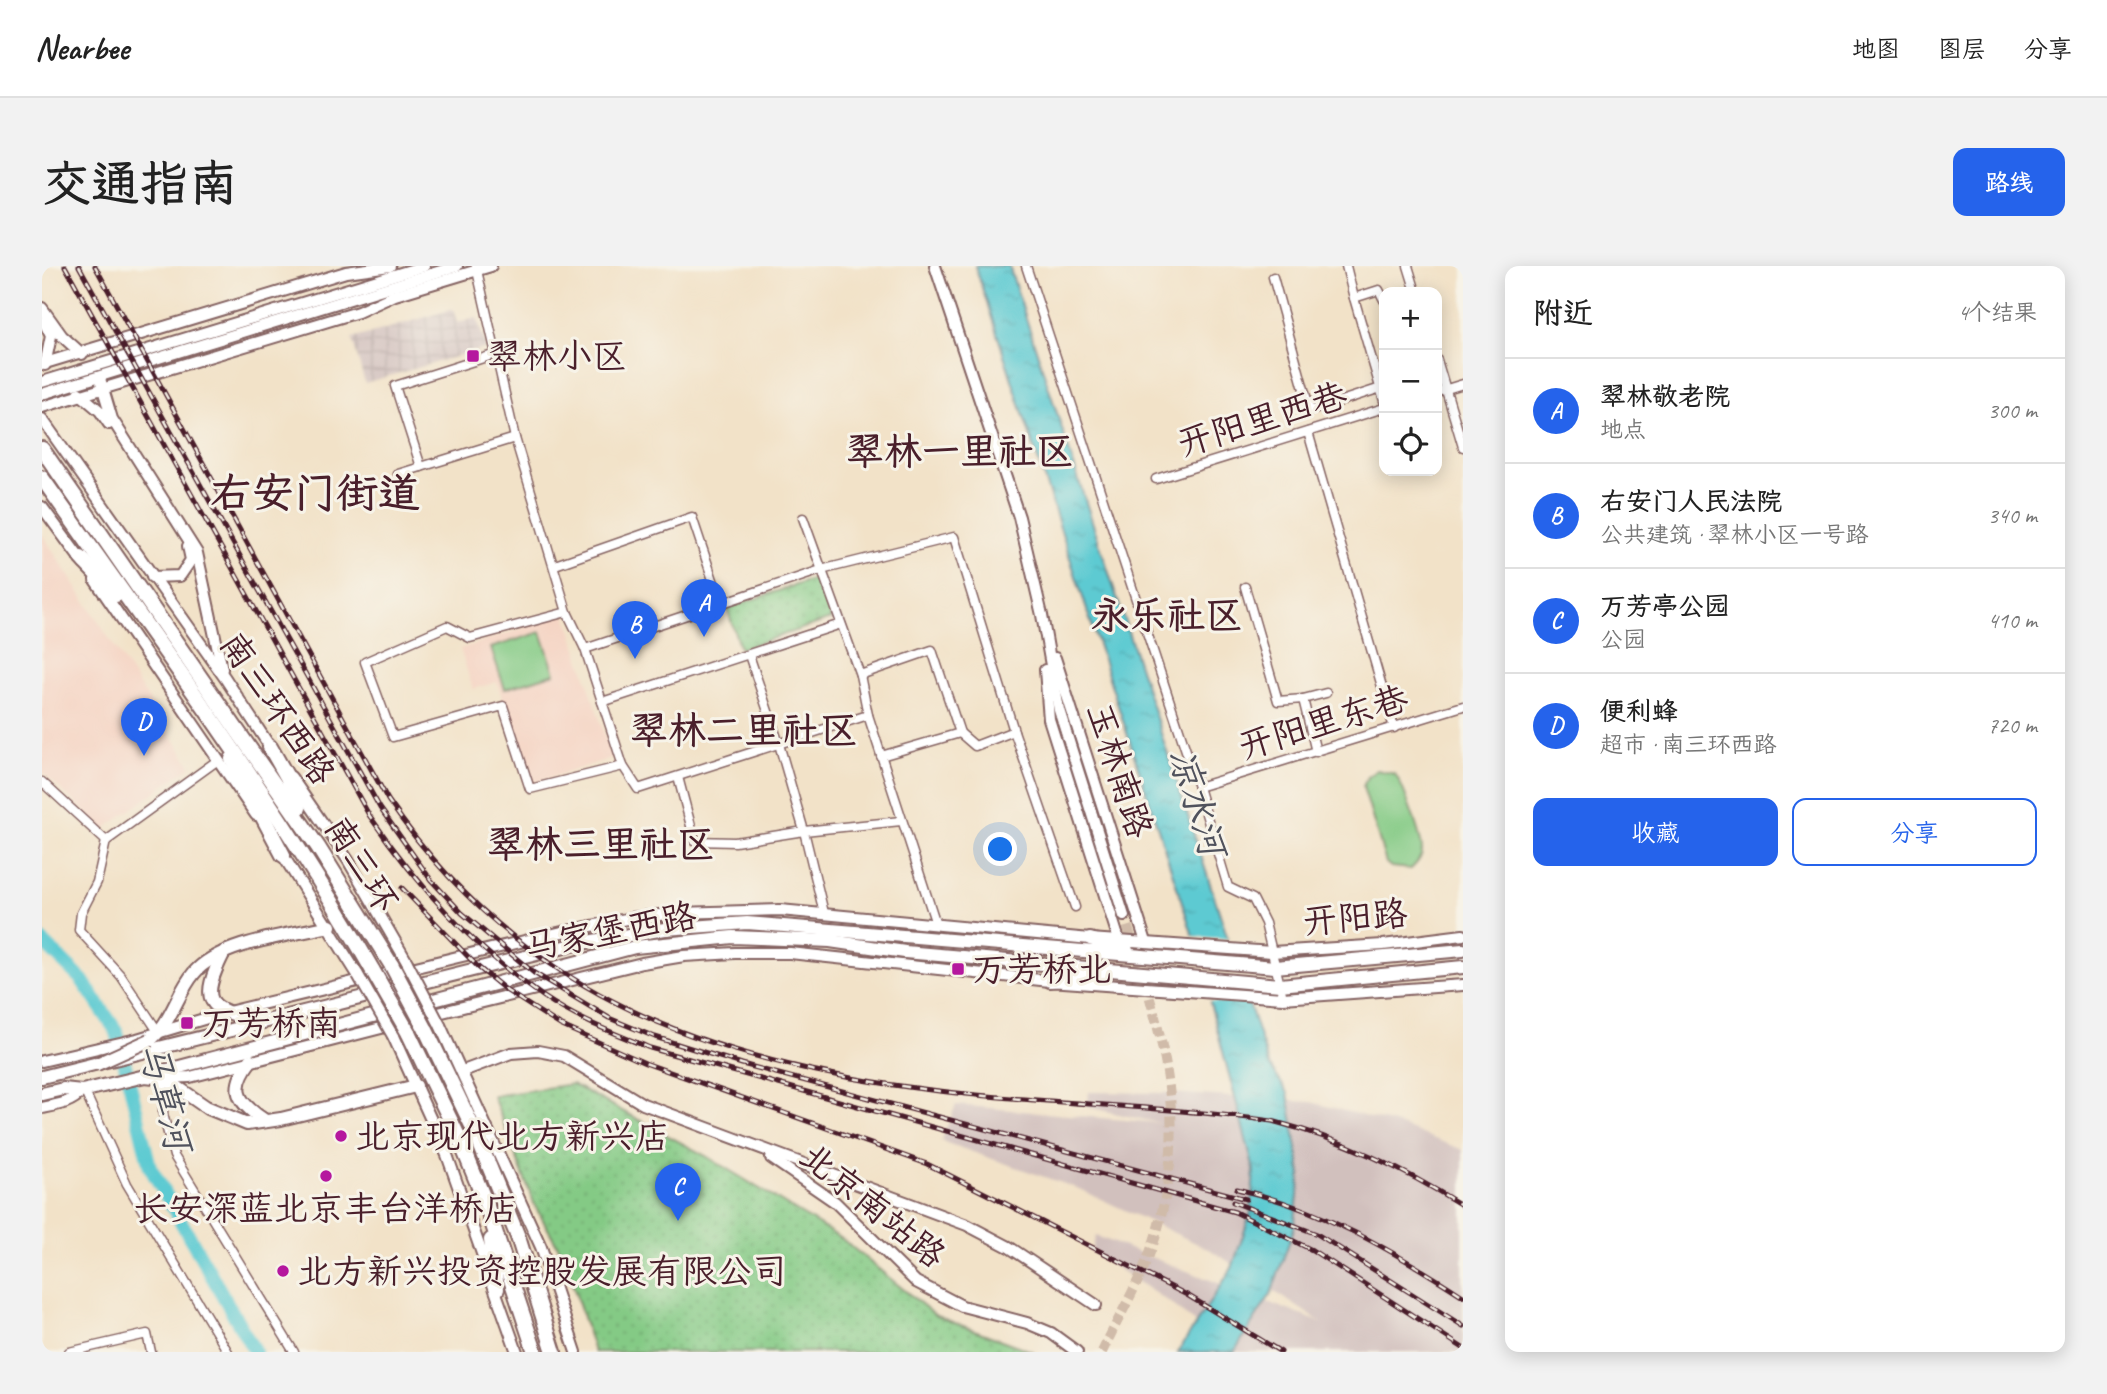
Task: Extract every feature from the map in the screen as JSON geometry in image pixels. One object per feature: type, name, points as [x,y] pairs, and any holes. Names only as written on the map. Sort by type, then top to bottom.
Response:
[{"type":"highway","name":"南三环","points":[[42,449],[318,847],[391,966],[425,1028],[476,1134],[518,1237],[554,1352]]},
{"type":"highway","name":"南三环","points":[[42,478],[321,880],[408,1032],[460,1140],[486,1204],[535,1352]]},
{"type":"highway","points":[[80,558],[151,633]]},
{"type":"highway","points":[[202,706],[283,855]]},
{"type":"highway","points":[[270,747],[287,777],[318,847]]},
{"type":"highway","points":[[486,1204],[497,1290]]},
{"type":"main road","name":"马家堡西路","points":[[150,1041],[262,1021],[581,943],[665,929],[747,923],[1177,961]]},
{"type":"main road","points":[[42,1077],[97,1064],[150,1041],[195,971],[225,951],[330,926]]},
{"type":"main road","name":"马家堡西路","points":[[155,1076],[635,947],[680,941],[733,937],[830,941],[1181,978]]},
{"type":"main road","points":[[1090,939],[1150,958]]},
{"type":"main road","name":"开阳路","points":[[1177,961],[1275,967],[1463,950]]},
{"type":"main road","points":[[225,951],[213,974],[209,990],[215,1005],[225,1013],[262,1021]]},
{"type":"main road","name":"开阳路","points":[[1181,978],[1280,985],[1463,967]]},
{"type":"main road","points":[[1050,981],[1138,972]]},
{"type":"main road","points":[[251,1060],[240,1075],[237,1089],[244,1107],[264,1120]]},
{"type":"main road","points":[[42,1094],[83,1090],[155,1076],[206,1107],[247,1124],[281,1119],[416,1086]]},
{"type":"street","points":[[43,366],[80,352],[346,272],[390,266]]},
{"type":"street","points":[[42,382],[424,266]]},
{"type":"street","points":[[42,394],[457,266]]},
{"type":"street","points":[[42,407],[358,312],[395,295],[476,268],[491,266]]},
{"type":"street","name":"玉林南路","points":[[935,266],[1019,517],[1042,615],[1059,710],[1124,916]]},
{"type":"street","points":[[1026,266],[1198,787],[1228,887],[1253,899],[1265,923],[1283,998],[1463,985]]},
{"type":"street","points":[[1346,266],[1379,378]]},
{"type":"street","points":[[1408,266],[1414,287]]},
{"type":"street","points":[[476,268],[515,438],[567,612],[586,649],[623,766],[638,789],[868,715]]},
{"type":"street","points":[[1273,277],[1310,411],[1379,389]]},
{"type":"street","points":[[1354,298],[1379,290]]},
{"type":"street","points":[[42,308],[62,336],[96,364]]},
{"type":"street","points":[[42,319],[51,336],[43,366]]},
{"type":"street","points":[[421,467],[395,386],[496,354]]},
{"type":"street","points":[[100,376],[112,419],[197,553],[215,646],[225,678]]},
{"type":"street","points":[[1442,391],[1463,384]]},
{"type":"street","points":[[63,387],[83,395],[100,411],[183,534],[189,548],[189,567],[180,576],[152,577]]},
{"type":"street","points":[[1442,394],[1463,447]]},
{"type":"street","name":"开阳里西巷","points":[[1156,479],[1379,410]]},
{"type":"street","name":"南三环西路","points":[[43,420],[225,678],[348,860],[407,962],[463,1072],[541,1247],[576,1352]]},
{"type":"street","points":[[1308,432],[1394,728]]},
{"type":"street","points":[[398,474],[515,438]]},
{"type":"street","points":[[42,507],[80,558],[283,855],[330,926],[393,1036],[447,1155],[517,1352]]},
{"type":"street","points":[[555,565],[692,517],[721,604]]},
{"type":"street","points":[[803,518],[860,675],[868,715],[936,924]]},
{"type":"street","points":[[586,649],[821,570],[954,537],[1014,731],[1075,907]]},
{"type":"street","points":[[1245,587],[1278,701],[1303,699],[1326,692]]},
{"type":"street","points":[[567,612],[470,638],[447,626],[365,662],[393,737],[503,706],[530,789],[623,766]]},
{"type":"street","name":"玉林南路","points":[[1042,615],[1049,719],[1119,940]]},
{"type":"street","name":"玉林南路","points":[[1042,615],[1146,942]]},
{"type":"street","points":[[602,702],[841,624]]},
{"type":"street","points":[[860,675],[932,650],[960,733],[975,746],[1014,731]]},
{"type":"street","points":[[749,654],[779,744],[824,913]]},
{"type":"street","points":[[1303,699],[1316,752]]},
{"type":"street","name":"开阳里东巷","points":[[1198,787],[1463,706]]},
{"type":"street","points":[[881,756],[960,733]]},
{"type":"street","points":[[42,1061],[98,1048],[150,1041],[121,976],[79,930],[81,914],[97,881],[106,841],[218,761]]},
{"type":"street","points":[[678,777],[695,841],[735,842],[804,831],[901,821]]},
{"type":"street","points":[[42,782],[106,841]]},
{"type":"street","name":"马家堡西路","points":[[150,1041],[225,1013],[549,935],[631,918],[730,910],[824,913],[1090,939],[1172,944]]},
{"type":"street","name":"开阳路","points":[[1172,944],[1272,952],[1383,945],[1463,935]]},
{"type":"street","name":"马家堡西路","points":[[155,1076],[190,1077],[600,972],[684,956],[790,953],[1050,981],[1185,993],[1283,998]]},
{"type":"street","name":"北京南站路","points":[[463,1072],[511,1053],[538,1051],[564,1056],[643,1104],[967,1225],[1009,1247],[1096,1306]]},
{"type":"street","points":[[155,1076],[174,1156],[294,1352]]},
{"type":"street","points":[[42,1108],[65,1103],[83,1090],[127,1184],[228,1352]]},
{"type":"street","name":"北京南站路","points":[[751,1146],[835,1202],[916,1282],[962,1306],[1027,1323],[1051,1333],[1077,1352]]},
{"type":"street","points":[[69,1352],[147,1334],[151,1352]]},
{"type":"shaded area","points":[[453,309],[457,323],[477,318],[486,348],[365,383],[352,339]]},
{"type":"shaded area","points":[[42,534],[191,766],[104,829],[42,772]]},
{"type":"shaded area","points":[[566,614],[612,758],[530,784],[497,682],[473,689],[460,649]]},
{"type":"shaded area","points":[[1089,1092],[1168,1093],[1311,1102],[1401,1126],[1463,1150],[1463,1352],[1229,1352],[1173,1305],[1091,1251],[1096,1236],[1322,1323],[1211,1250],[1079,1189],[941,1141],[956,1105],[1159,1123],[1087,1107]]},
{"type":"green space","points":[[817,578],[831,619],[740,649],[727,608]]},
{"type":"green space","points":[[541,632],[555,673],[505,689],[491,648]]},
{"type":"green space","points":[[1377,770],[1395,774],[1412,811],[1422,850],[1420,858],[1411,869],[1391,867],[1386,863],[1363,787],[1367,777]]},
{"type":"green space","points":[[572,1084],[706,1156],[842,1239],[936,1316],[1034,1352],[594,1352],[564,1257],[535,1206],[493,1096]]},
{"type":"water","points":[[975,266],[1009,266],[1269,1065],[1288,1093],[1301,1173],[1294,1228],[1271,1294],[1234,1352],[1178,1352],[1232,1268],[1251,1212],[1254,1170],[1191,930]]},
{"type":"pier","points":[[1189,936],[1230,939],[1252,1003],[1205,1001]]},
{"type":"waterway","name":"马草河","points":[[42,941],[82,980],[117,1032],[150,1167],[255,1352]]},
{"type":"tunnel","points":[[1102,1352],[1151,1250],[1166,1191],[1171,1150],[1171,1111],[1160,1035],[1124,916]]},
{"type":"railway","points":[[65,266],[369,815],[407,866],[448,914],[518,978],[569,1012],[650,1048],[1235,1212],[1312,1250],[1463,1348]]},
{"type":"railway","points":[[79,266],[380,808],[431,880],[462,913],[534,973],[609,1018],[655,1037],[742,1064],[1246,1199]]},
{"type":"railway","points":[[95,266],[388,800],[438,865],[492,919],[551,965],[615,1002],[682,1032],[753,1056],[829,1074],[953,1093],[1272,1121],[1371,1156],[1463,1206]]},
{"type":"railway","points":[[402,888],[478,967],[507,991],[560,1025],[645,1063],[927,1164],[1187,1295],[1281,1352]]},
{"type":"railway","points":[[1237,1189],[1297,1207],[1354,1232],[1463,1296]]},
{"type":"railway","points":[[1233,1202],[1317,1234],[1463,1326]]},
{"type":"place","name":"翠林小区","points":[[473,356]]},
{"type":"place","name":"翠林敬老院","points":[[704,637]]},
{"type":"place","name":"右安门人民法院","points":[[635,659]]},
{"type":"place","name":"便利蜂","points":[[144,756]]},
{"type":"place","name":"万芳桥北","points":[[958,969]]},
{"type":"place","name":"万芳桥南","points":[[187,1023]]},
{"type":"place","name":"北京现代北方新兴店","points":[[341,1136]]},
{"type":"place","name":"长安深蓝北京丰台洋桥店","points":[[326,1176]]},
{"type":"place","name":"万芳亭公园","points":[[678,1221]]},
{"type":"place","name":"北方新兴投资控股发展有限公司","points":[[283,1271]]},
{"type":"district","name":"翠林一里社区","points":[[960,451]]},
{"type":"district","name":"右安门街道","points":[[315,492]]},
{"type":"district","name":"永乐社区","points":[[1167,615]]},
{"type":"district","name":"翠林二里社区","points":[[744,730]]},
{"type":"district","name":"翠林三里社区","points":[[601,844]]},
{"type":"water label","name":"凉水河","points":[[1198,802]]}]
